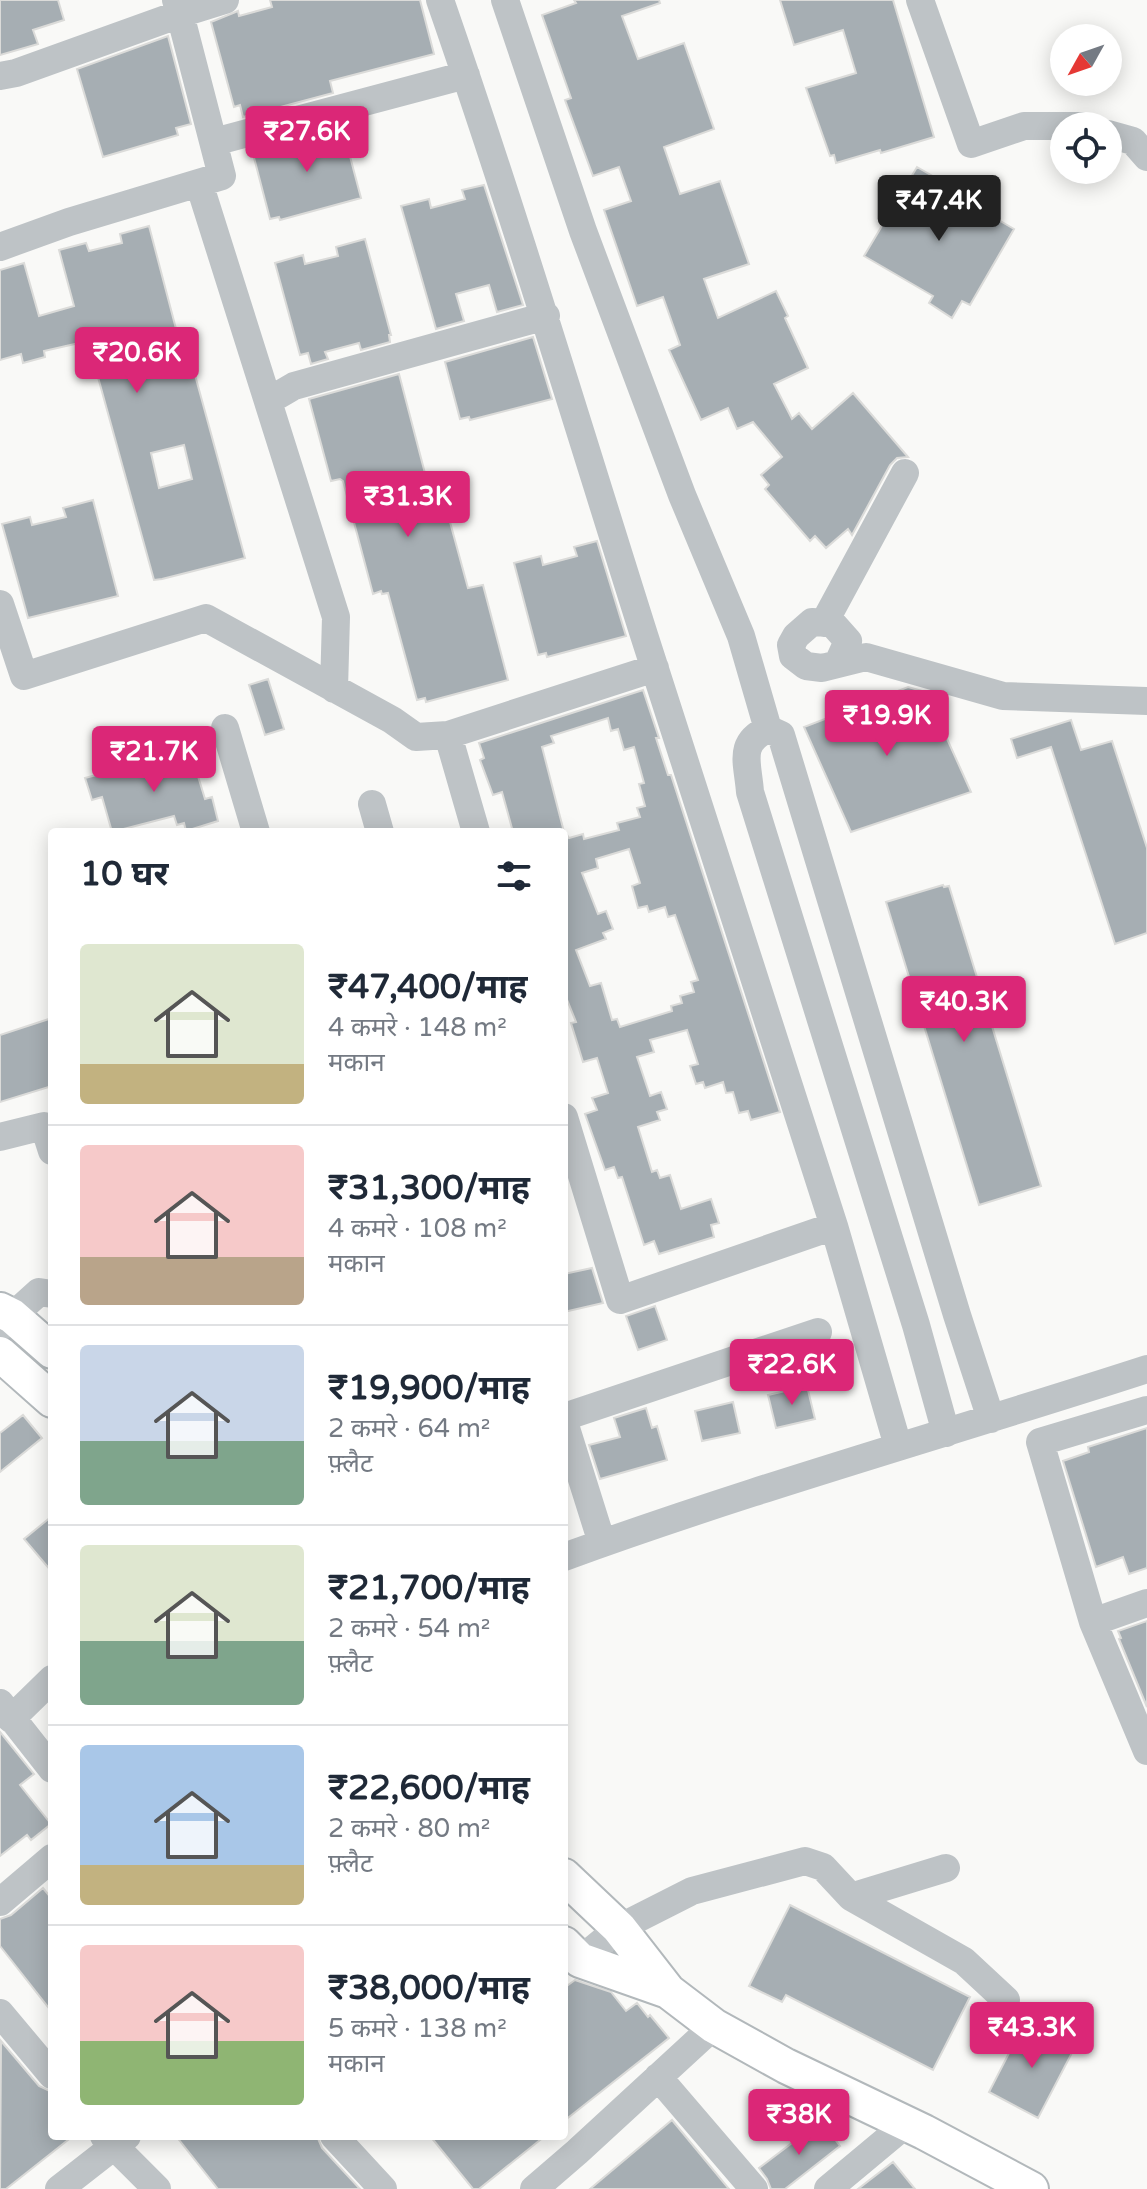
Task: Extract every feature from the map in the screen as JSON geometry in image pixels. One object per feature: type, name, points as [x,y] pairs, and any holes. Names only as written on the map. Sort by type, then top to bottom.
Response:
[{"type":"main road","points":[[4,1318],[48,1348]]},
{"type":"main road","points":[[0,1354],[48,1396]]},
{"type":"main road","points":[[568,1880],[619,1928],[668,1991],[714,2026],[786,2066],[1031,2189]]},
{"type":"main road","points":[[572,1952],[668,1991]]},
{"type":"street","points":[[0,76],[16,73],[178,7],[225,0]]},
{"type":"street","points":[[440,0],[546,316],[655,668],[755,973],[834,1226],[898,1446]]},
{"type":"street","points":[[505,0],[583,231],[682,495],[741,636],[768,729]]},
{"type":"street","points":[[920,0],[971,144],[1024,126],[1050,126]]},
{"type":"street","points":[[0,247],[69,222],[222,176],[178,7]]},
{"type":"street","points":[[214,142],[466,75]]},
{"type":"street","points":[[1122,138],[1133,141],[1147,157]]},
{"type":"street","points":[[199,183],[336,617],[334,689]]},
{"type":"street","points":[[270,400],[294,386],[546,316]]},
{"type":"street","points":[[824,623],[905,473]]},
{"type":"street","points":[[0,604],[24,676],[206,618],[392,720],[416,737],[448,735],[655,668]]},
{"type":"street","points":[[838,663],[848,641],[832,623],[812,622],[791,645],[793,656],[806,666],[822,668],[866,657],[1003,696],[1147,701]]},
{"type":"street","points":[[753,675],[793,656]]},
{"type":"street","points":[[225,728],[255,828]]},
{"type":"street","points":[[946,1433],[916,1325],[750,792],[746,746],[753,735],[768,729],[781,735],[991,1419]]},
{"type":"street","points":[[448,735],[475,828]]},
{"type":"street","points":[[372,804],[379,828]]},
{"type":"street","points":[[0,1137],[44,1126],[48,1138]]},
{"type":"street","points":[[568,1130],[620,1300],[834,1226]]},
{"type":"street","points":[[4,1318],[39,1292],[48,1293]]},
{"type":"street","points":[[568,1419],[818,1332]]},
{"type":"street","points":[[568,1556],[898,1446],[1147,1369]]},
{"type":"street","points":[[1147,1410],[1040,1442],[1093,1622],[1147,1751]]},
{"type":"street","points":[[568,1433],[602,1543]]},
{"type":"street","points":[[1093,1622],[1147,1603]]},
{"type":"street","points":[[48,1682],[6,1711],[48,1764]]},
{"type":"street","points":[[0,1902],[48,1861]]},
{"type":"street","points":[[572,1952],[692,1891],[805,1861],[823,1867],[851,1897],[964,1961],[1006,2000]]},
{"type":"street","points":[[851,1897],[946,1868]]},
{"type":"street","points":[[0,2013],[48,2070]]},
{"type":"street","points":[[539,2187],[714,2026]]},
{"type":"street","points":[[658,2077],[754,2189]]},
{"type":"street","points":[[828,2189],[906,2124]]},
{"type":"street","points":[[59,2189],[115,2140],[157,2189]]},
{"type":"street","points":[[342,2140],[383,2189]]},
{"type":"building","points":[[0,0],[58,0],[64,20],[33,30],[38,44],[0,55]]},
{"type":"building","points":[[270,0],[420,0],[434,54],[330,81],[333,93],[243,117],[240,105],[234,107],[211,22],[238,11],[239,16],[272,7]]},
{"type":"building","points":[[574,0],[659,0],[660,3],[622,16],[638,59],[684,43],[714,129],[664,147],[680,194],[720,181],[749,264],[704,279],[718,318],[776,291],[808,368],[774,384],[792,419],[799,413],[812,429],[853,393],[908,457],[897,458],[890,465],[852,535],[848,529],[826,548],[815,536],[810,541],[765,489],[769,485],[761,475],[782,457],[753,422],[737,429],[728,408],[701,420],[669,350],[680,345],[663,297],[637,306],[604,210],[631,201],[619,167],[593,176],[565,100],[571,98],[542,15],[576,3]]},
{"type":"building","points":[[780,0],[893,0],[934,137],[836,163],[834,155],[830,156],[806,88],[856,73],[843,30],[794,45]]},
{"type":"building","points":[[168,36],[191,124],[176,128],[178,135],[103,157],[77,69]]},
{"type":"building","points":[[342,126],[361,198],[280,220],[279,217],[270,219],[252,150]]},
{"type":"building","points":[[917,167],[941,181],[939,185],[1014,229],[970,305],[962,301],[952,318],[929,303],[933,296],[864,256]]},
{"type":"building","points":[[484,185],[523,305],[497,312],[489,285],[456,294],[464,321],[436,329],[401,206],[429,199],[431,208],[465,199],[462,190]]},
{"type":"building","points":[[149,226],[180,344],[186,342],[245,558],[154,580],[88,341],[44,351],[45,357],[23,363],[21,354],[0,360],[0,270],[24,263],[39,316],[74,306],[59,250],[86,243],[89,251],[122,243],[120,234]],"holes":[[[184,445],[192,479],[159,488],[151,453]]]},
{"type":"building","points":[[365,239],[391,335],[390,342],[361,350],[359,343],[325,352],[328,359],[311,364],[308,353],[300,355],[275,263],[303,255],[305,264],[338,256],[336,247]]},
{"type":"building","points":[[533,337],[552,399],[470,420],[469,417],[460,419],[445,362]]},
{"type":"building","points":[[399,374],[427,481],[438,478],[468,588],[483,585],[508,680],[426,702],[425,698],[417,700],[388,593],[382,594],[381,591],[373,594],[343,481],[331,481],[309,399]]},
{"type":"building","points":[[93,500],[118,596],[28,618],[2,524],[30,517],[32,525],[66,517],[63,508]]},
{"type":"building","points":[[597,541],[626,636],[547,657],[546,653],[538,655],[514,563],[541,556],[543,565],[577,556],[574,547]]},
{"type":"building","points":[[268,679],[284,729],[265,735],[249,685]]},
{"type":"building","points":[[908,687],[926,692],[971,792],[851,832],[804,727]]},
{"type":"building","points":[[643,690],[668,775],[671,775],[780,1112],[751,1120],[748,1111],[739,1113],[733,1092],[726,1093],[723,1082],[705,1088],[703,1082],[696,1084],[690,1066],[698,1064],[687,1030],[650,1040],[654,1052],[637,1057],[650,1096],[661,1092],[667,1109],[657,1112],[660,1120],[638,1127],[652,1172],[657,1170],[660,1178],[670,1175],[681,1209],[711,1199],[719,1223],[711,1225],[714,1237],[659,1254],[654,1241],[644,1245],[622,1177],[618,1178],[614,1167],[605,1170],[585,1114],[597,1110],[592,1098],[608,1093],[597,1058],[583,1062],[571,1023],[576,1022],[568,1002],[568,836],[583,834],[584,839],[619,830],[617,823],[640,817],[637,808],[645,806],[639,784],[644,783],[634,747],[624,750],[618,729],[611,731],[608,718],[551,736],[554,743],[542,747],[563,828],[512,828],[502,792],[493,795],[480,760],[484,758],[479,743]],"holes":[[[629,849],[640,883],[632,886],[638,908],[647,906],[649,912],[665,907],[668,917],[675,915],[698,980],[691,982],[694,992],[680,996],[682,1003],[671,1006],[672,1011],[620,1027],[617,1019],[612,1020],[601,983],[590,986],[576,950],[606,939],[603,933],[613,929],[606,911],[598,914],[582,873],[598,868],[596,859]]]},
{"type":"building","points":[[1071,720],[1081,750],[1112,741],[1147,848],[1147,933],[1115,944],[1051,747],[1017,758],[1011,739]]},
{"type":"building","points":[[190,750],[205,799],[212,797],[218,821],[185,828],[184,823],[177,825],[174,816],[128,828],[111,828],[102,797],[92,800],[85,778]]},
{"type":"building","points":[[943,885],[949,886],[1041,1186],[979,1205],[886,902]]},
{"type":"building","points":[[48,1019],[48,1087],[0,1102],[0,1035]]},
{"type":"building","points":[[592,1268],[603,1303],[568,1311],[568,1273]]},
{"type":"building","points":[[655,1306],[667,1340],[638,1350],[626,1316]]},
{"type":"building","points":[[807,1386],[815,1419],[776,1428],[768,1395]]},
{"type":"building","points":[[733,1402],[740,1433],[702,1441],[695,1411]]},
{"type":"building","points":[[646,1408],[652,1428],[657,1426],[667,1460],[600,1479],[589,1445],[620,1437],[614,1418]]},
{"type":"building","points":[[23,1415],[42,1438],[0,1472],[0,1433]]},
{"type":"building","points":[[1147,1428],[1147,1568],[1129,1574],[1123,1557],[1096,1567],[1063,1461],[1089,1452],[1088,1447]]},
{"type":"building","points":[[48,1519],[48,1567],[24,1539]]},
{"type":"building","points":[[1147,1621],[1147,1707],[1118,1631]]},
{"type":"building","points":[[0,1732],[34,1774],[20,1785],[48,1820],[48,1826],[31,1840],[27,1835],[0,1856]]},
{"type":"building","points":[[43,1888],[48,1894],[48,2007],[0,1946],[0,1919],[11,1915]]},
{"type":"building","points":[[790,1905],[970,1997],[933,2070],[786,1995],[782,2002],[749,1986]]},
{"type":"building","points":[[575,1980],[611,1992],[626,2011],[637,2003],[669,2038],[568,2118],[568,1985]]},
{"type":"building","points":[[1025,2022],[1075,2047],[1038,2118],[989,2092]]},
{"type":"building","points":[[1,2041],[39,2086],[48,2090],[48,2140],[68,2140],[6,2189],[0,2189]]},
{"type":"building","points":[[672,2120],[729,2189],[590,2189]]},
{"type":"building","points":[[821,2121],[840,2146],[785,2189],[771,2189],[759,2168]]},
{"type":"building","points":[[179,2140],[319,2140],[322,2148],[360,2189],[218,2189]]},
{"type":"building","points":[[433,2140],[540,2140],[479,2189],[473,2189]]},
{"type":"building","points":[[893,2162],[915,2189],[858,2189]]}]
